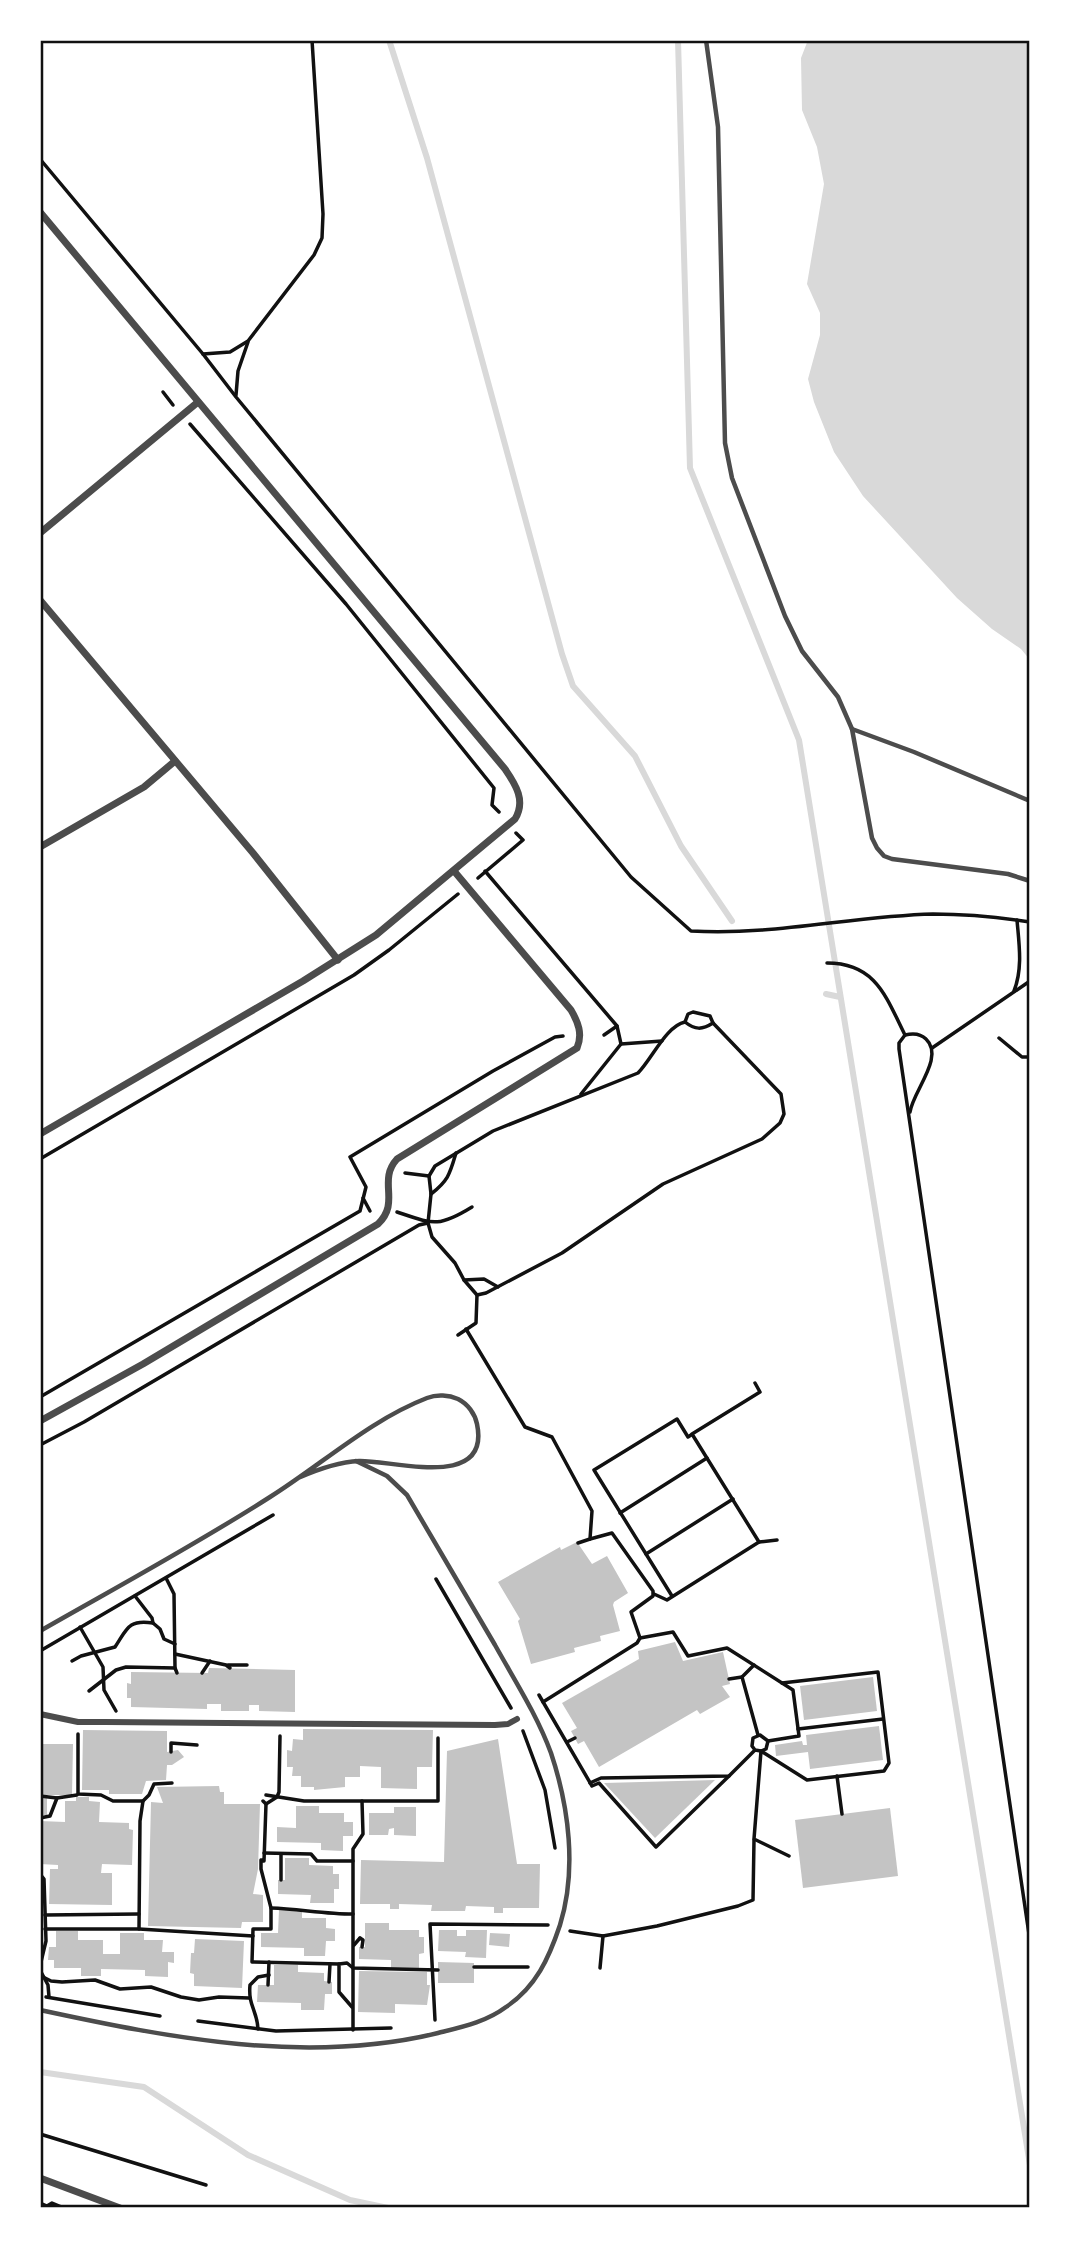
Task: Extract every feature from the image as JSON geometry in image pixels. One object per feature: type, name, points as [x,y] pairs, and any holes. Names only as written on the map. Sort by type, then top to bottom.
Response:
[{"type":"street","points":[[40,212],[505,769],[515,784],[521,801],[520,811],[515,819],[376,935],[338,960],[40,1134]]},
{"type":"street","points":[[40,533],[198,402]]},
{"type":"street","points":[[40,600],[176,761],[338,960]]},
{"type":"street","points":[[40,848],[144,787],[176,761]]},
{"type":"street","points":[[40,1421],[143,1364],[378,1224],[389,1209],[388,1177],[397,1158],[576,1048],[580,1042],[580,1029],[571,1010],[454,871]]},
{"type":"street","points":[[40,1714],[78,1722],[439,1725],[508,1724],[517,1719]]},
{"type":"street","points":[[40,2178],[120,2208]]},
{"type":"lane","points":[[706,40],[718,127],[726,443],[732,478],[785,616],[802,651],[838,697],[852,729],[872,838],[884,856],[1009,874],[1030,881]]},
{"type":"lane","points":[[852,729],[914,751],[1030,801]]},
{"type":"lane","points":[[40,1632],[256,1506],[345,1444],[431,1397],[458,1399],[470,1409],[477,1421],[474,1450],[468,1459],[454,1466],[431,1468],[356,1461],[298,1478]]},
{"type":"lane","points":[[40,2010],[125,2027],[245,2044],[289,2048],[369,2045],[422,2037],[487,2019],[520,1996],[544,1966],[563,1913],[569,1854],[565,1811],[550,1753],[532,1709],[407,1495],[387,1476],[356,1461]]},
{"type":"path","points":[[236,397],[238,371],[248,341],[314,254],[321,238],[323,214],[312,40]]},
{"type":"path","points":[[40,159],[631,877],[691,931],[720,932],[821,925],[930,914],[972,914],[1030,922]]},
{"type":"path","points":[[203,354],[230,352],[248,341]]},
{"type":"path","points":[[163,392],[346,604],[494,788],[492,806],[499,812]]},
{"type":"path","points":[[477,878],[523,840],[516,834]]},
{"type":"path","points":[[485,871],[617,1026],[621,1044],[587,1090],[577,1097]]},
{"type":"path","points":[[40,1159],[354,975],[458,894]]},
{"type":"path","points":[[1013,993],[1020,965],[1017,920]]},
{"type":"path","points":[[827,963],[859,968],[868,975],[879,987],[905,1035]]},
{"type":"path","points":[[932,1048],[1030,981]]},
{"type":"path","points":[[477,1295],[540,1266],[663,1184],[762,1139],[780,1123],[784,1114],[781,1094],[713,1023],[710,1016],[698,1012],[688,1014],[685,1022]]},
{"type":"path","points":[[458,1335],[476,1323],[477,1295],[464,1280],[455,1263],[432,1237],[428,1223],[431,1194],[429,1176],[435,1166],[493,1131],[638,1073],[679,1023],[685,1022],[696,1028],[704,1028],[713,1023]]},
{"type":"path","points":[[604,1035],[617,1026]]},
{"type":"path","points":[[909,1117],[911,1103],[931,1063],[932,1048],[922,1035],[913,1033],[905,1035],[898,1049],[1030,1941]]},
{"type":"path","points":[[40,1397],[360,1210],[366,1187],[350,1157],[494,1071],[555,1037],[564,1036]]},
{"type":"path","points":[[999,1038],[1023,1057],[1030,1057]]},
{"type":"path","points":[[621,1044],[662,1041]]},
{"type":"path","points":[[431,1194],[443,1185],[450,1175],[457,1152]]},
{"type":"path","points":[[405,1173],[429,1176]]},
{"type":"path","points":[[362,1198],[370,1211]]},
{"type":"path","points":[[40,1445],[84,1422],[418,1224],[442,1222],[456,1217],[472,1206]]},
{"type":"path","points":[[389,1209],[428,1223]]},
{"type":"path","points":[[384,1234],[389,1242]]},
{"type":"path","points":[[464,1280],[478,1278],[498,1287]]},
{"type":"path","points":[[466,1329],[525,1427],[552,1437],[592,1511],[590,1539]]},
{"type":"path","points":[[672,1596],[594,1470],[677,1419],[688,1437],[760,1392],[755,1384]]},
{"type":"path","points":[[692,1434],[759,1542]]},
{"type":"path","points":[[620,1513],[707,1458]]},
{"type":"path","points":[[646,1554],[733,1499]]},
{"type":"path","points":[[40,1651],[273,1515]]},
{"type":"path","points":[[578,1543],[612,1533],[654,1594],[667,1600],[759,1542],[777,1541]]},
{"type":"path","points":[[89,1691],[126,1667],[176,1671],[174,1594],[165,1577]]},
{"type":"path","points":[[436,1579],[517,1719],[545,1790],[556,1854]]},
{"type":"path","points":[[640,1638],[631,1612],[654,1594]]},
{"type":"path","points":[[134,1595],[160,1629],[164,1639],[175,1644]]},
{"type":"path","points":[[72,1661],[115,1647],[129,1626],[143,1622],[153,1623]]},
{"type":"path","points":[[80,1627],[103,1667],[104,1690],[121,1722]]},
{"type":"path","points":[[538,1706],[637,1643],[640,1638],[673,1632],[688,1656],[727,1648],[793,1690],[799,1735],[768,1741]]},
{"type":"path","points":[[175,1654],[228,1666],[247,1665]]},
{"type":"path","points":[[202,1673],[210,1661]]},
{"type":"path","points":[[729,1679],[742,1677],[754,1665]]},
{"type":"path","points":[[758,1735],[752,1741],[758,1751],[807,1780],[884,1770],[889,1763],[878,1672],[782,1683]]},
{"type":"path","points":[[742,1677],[758,1735]]},
{"type":"path","points":[[544,1702],[592,1786],[599,1783],[656,1847],[729,1776],[758,1751],[768,1747],[765,1737],[758,1735]]},
{"type":"path","points":[[798,1729],[884,1718]]},
{"type":"path","points":[[78,1722],[78,1794]]},
{"type":"path","points":[[281,1724],[279,1792],[277,1797],[264,1803],[264,1853],[261,1869],[271,1908],[271,1929],[253,1929],[252,1962],[347,1964],[353,1968],[436,1970]]},
{"type":"path","points":[[266,1795],[304,1801],[438,1801],[439,1725]]},
{"type":"path","points":[[567,1742],[575,1738]]},
{"type":"path","points":[[171,1752],[171,1743],[197,1745]]},
{"type":"path","points":[[568,1931],[603,1936],[657,1926],[738,1906],[753,1899],[758,1751]]},
{"type":"path","points":[[590,1783],[601,1778],[729,1776]]},
{"type":"path","points":[[836,1776],[842,1814]]},
{"type":"path","points":[[40,1796],[57,1798],[78,1794],[101,1795],[113,1801],[143,1801],[149,1796],[154,1784],[172,1783]]},
{"type":"path","points":[[40,1818],[50,1816],[57,1798]]},
{"type":"path","points":[[139,1929],[140,1821],[143,1801]]},
{"type":"path","points":[[353,2031],[353,1849],[363,1834],[362,1801]]},
{"type":"path","points":[[754,1839],[789,1856]]},
{"type":"path","points":[[264,1853],[311,1854],[317,1861],[353,1861]]},
{"type":"path","points":[[281,1854],[281,1880]]},
{"type":"path","points":[[40,1874],[44,1879],[46,1941],[40,1968],[48,1985],[49,1997]]},
{"type":"path","points":[[271,1908],[353,1914]]},
{"type":"path","points":[[45,1914],[139,1914]]},
{"type":"path","points":[[545,1932],[550,1917]]},
{"type":"path","points":[[445,2018],[433,2021],[436,1970],[430,1924],[548,1925]]},
{"type":"path","points":[[45,1929],[139,1929],[253,1936]]},
{"type":"path","points":[[600,1968],[603,1936]]},
{"type":"path","points":[[353,1947],[362,1938],[362,1947]]},
{"type":"path","points":[[40,1941],[46,1941]]},
{"type":"path","points":[[347,1964],[353,1958]]},
{"type":"path","points":[[523,1978],[535,1960]]},
{"type":"path","points":[[268,1985],[269,1962]]},
{"type":"path","points":[[329,1982],[330,1964]]},
{"type":"path","points":[[339,1964],[340,1992],[353,2008]]},
{"type":"path","points":[[474,1967],[530,1967]]},
{"type":"path","points":[[258,2029],[258,2019],[249,1998],[250,1984],[269,1975]]},
{"type":"path","points":[[43,1977],[62,1982],[95,1980],[120,1989],[151,1987],[199,2000],[219,1997],[249,1998]]},
{"type":"path","points":[[40,1996],[160,2016]]},
{"type":"path","points":[[198,2021],[258,2029],[353,2031],[404,2026]]},
{"type":"path","points":[[40,2134],[206,2185]]},
{"type":"path","points":[[40,2203],[46,2207],[52,2203],[64,2208]]},
{"type":"shaded area","points":[[808,40],[1030,40],[1030,660],[1021,649],[992,629],[957,598],[863,496],[834,452],[814,402],[808,379],[820,335],[820,313],[807,284],[824,184],[817,147],[802,110],[801,58]]},
{"type":"building","points":[[577,1542],[592,1564],[607,1556],[628,1593],[613,1605],[620,1631],[600,1636],[601,1641],[574,1648],[575,1652],[531,1664],[518,1621],[520,1619],[498,1582],[560,1547],[561,1550]]},
{"type":"building","points":[[675,1642],[683,1661],[723,1652],[730,1684],[722,1686],[730,1697],[700,1714],[697,1710],[599,1767],[584,1741],[578,1744],[571,1731],[577,1728],[562,1703],[639,1659],[638,1651]]},
{"type":"building","points":[[209,1668],[295,1670],[295,1712],[259,1711],[259,1705],[249,1705],[249,1711],[221,1711],[221,1704],[207,1704],[207,1709],[131,1707],[131,1698],[127,1698],[127,1683],[131,1684],[131,1672],[208,1673]]},
{"type":"building","points":[[873,1677],[877,1711],[804,1720],[800,1686]]},
{"type":"building","points":[[879,1726],[883,1760],[810,1769],[808,1752],[776,1756],[775,1745],[802,1741],[803,1745],[807,1745],[806,1735]]},
{"type":"building","points":[[303,1729],[433,1730],[432,1767],[417,1767],[417,1789],[381,1788],[381,1767],[360,1766],[360,1777],[345,1777],[345,1787],[314,1790],[314,1787],[301,1787],[301,1776],[292,1776],[293,1767],[287,1767],[287,1750],[292,1751],[293,1739],[303,1740]]},
{"type":"building","points":[[83,1730],[167,1731],[167,1752],[178,1750],[184,1757],[172,1765],[167,1765],[166,1780],[146,1781],[142,1794],[109,1794],[109,1790],[82,1790]]},
{"type":"building","points":[[498,1739],[517,1864],[540,1864],[539,1908],[503,1908],[503,1913],[494,1913],[494,1907],[466,1906],[465,1911],[431,1911],[432,1905],[399,1904],[399,1909],[390,1909],[390,1904],[360,1904],[361,1860],[444,1862],[447,1751]]},
{"type":"building","points":[[40,1744],[73,1744],[72,1795],[40,1795]]},
{"type":"building","points":[[715,1780],[655,1838],[604,1783]]},
{"type":"building","points":[[219,1786],[220,1792],[224,1792],[224,1804],[260,1804],[258,1869],[253,1894],[263,1895],[263,1922],[242,1922],[241,1928],[148,1926],[151,1802],[163,1803],[157,1787]]},
{"type":"building","points":[[76,1797],[89,1797],[89,1801],[100,1802],[99,1822],[129,1823],[129,1829],[133,1830],[132,1865],[102,1864],[101,1873],[112,1873],[112,1905],[49,1904],[50,1869],[58,1869],[58,1865],[40,1864],[40,1821],[65,1822],[65,1801],[76,1801]]},
{"type":"building","points":[[40,1798],[47,1798],[47,1815],[40,1815]]},
{"type":"building","points":[[296,1806],[319,1806],[319,1813],[344,1813],[344,1822],[353,1822],[353,1836],[343,1836],[343,1851],[321,1850],[321,1843],[277,1842],[277,1827],[296,1828]]},
{"type":"building","points":[[394,1807],[416,1807],[416,1836],[394,1835],[394,1828],[389,1829],[388,1835],[369,1835],[369,1813],[394,1813]]},
{"type":"building","points":[[890,1808],[898,1876],[803,1888],[795,1820]]},
{"type":"building","points":[[285,1858],[309,1858],[309,1865],[333,1866],[333,1874],[339,1874],[339,1889],[334,1889],[334,1903],[310,1903],[311,1895],[278,1894],[278,1880],[285,1880]]},
{"type":"building","points":[[279,1910],[302,1911],[302,1918],[326,1918],[326,1928],[335,1929],[335,1941],[326,1941],[325,1956],[304,1956],[304,1948],[261,1947],[261,1933],[278,1933]]},
{"type":"building","points":[[365,1923],[389,1923],[389,1930],[419,1930],[419,1937],[424,1937],[424,1953],[419,1954],[419,1968],[391,1968],[391,1960],[359,1959],[359,1947],[365,1947]]},
{"type":"building","points":[[439,1930],[457,1930],[457,1936],[466,1936],[466,1930],[487,1930],[486,1958],[465,1957],[466,1952],[438,1951]]},
{"type":"building","points":[[56,1931],[78,1931],[78,1940],[103,1940],[103,1954],[120,1954],[120,1933],[144,1933],[144,1940],[163,1940],[162,1952],[174,1952],[174,1963],[168,1962],[168,1977],[145,1976],[145,1970],[101,1969],[101,1976],[81,1976],[81,1968],[54,1968],[54,1960],[48,1960],[49,1947],[56,1947]]},
{"type":"building","points":[[490,1933],[510,1934],[509,1947],[489,1945]]},
{"type":"building","points":[[195,1939],[244,1941],[242,1988],[194,1986],[194,1974],[190,1973]]},
{"type":"building","points":[[438,1962],[474,1963],[474,1983],[438,1983]]},
{"type":"building","points":[[274,1965],[298,1965],[298,1972],[324,1973],[324,1981],[332,1982],[332,1994],[325,1994],[324,2010],[301,2010],[301,2003],[257,2002],[258,1985],[274,1985]]},
{"type":"building","points":[[359,1971],[427,1972],[427,1985],[430,1985],[427,2005],[395,2004],[395,2013],[358,2012]]},
{"type":"waterway","points":[[389,40],[427,158],[573,686],[635,756],[681,846],[732,921]]},
{"type":"waterway","points":[[678,40],[690,468],[799,740],[1030,2165]]},
{"type":"waterway","points":[[826,994],[840,997]]},
{"type":"waterway","points":[[40,2072],[144,2087],[248,2155],[350,2200],[388,2208]]}]
